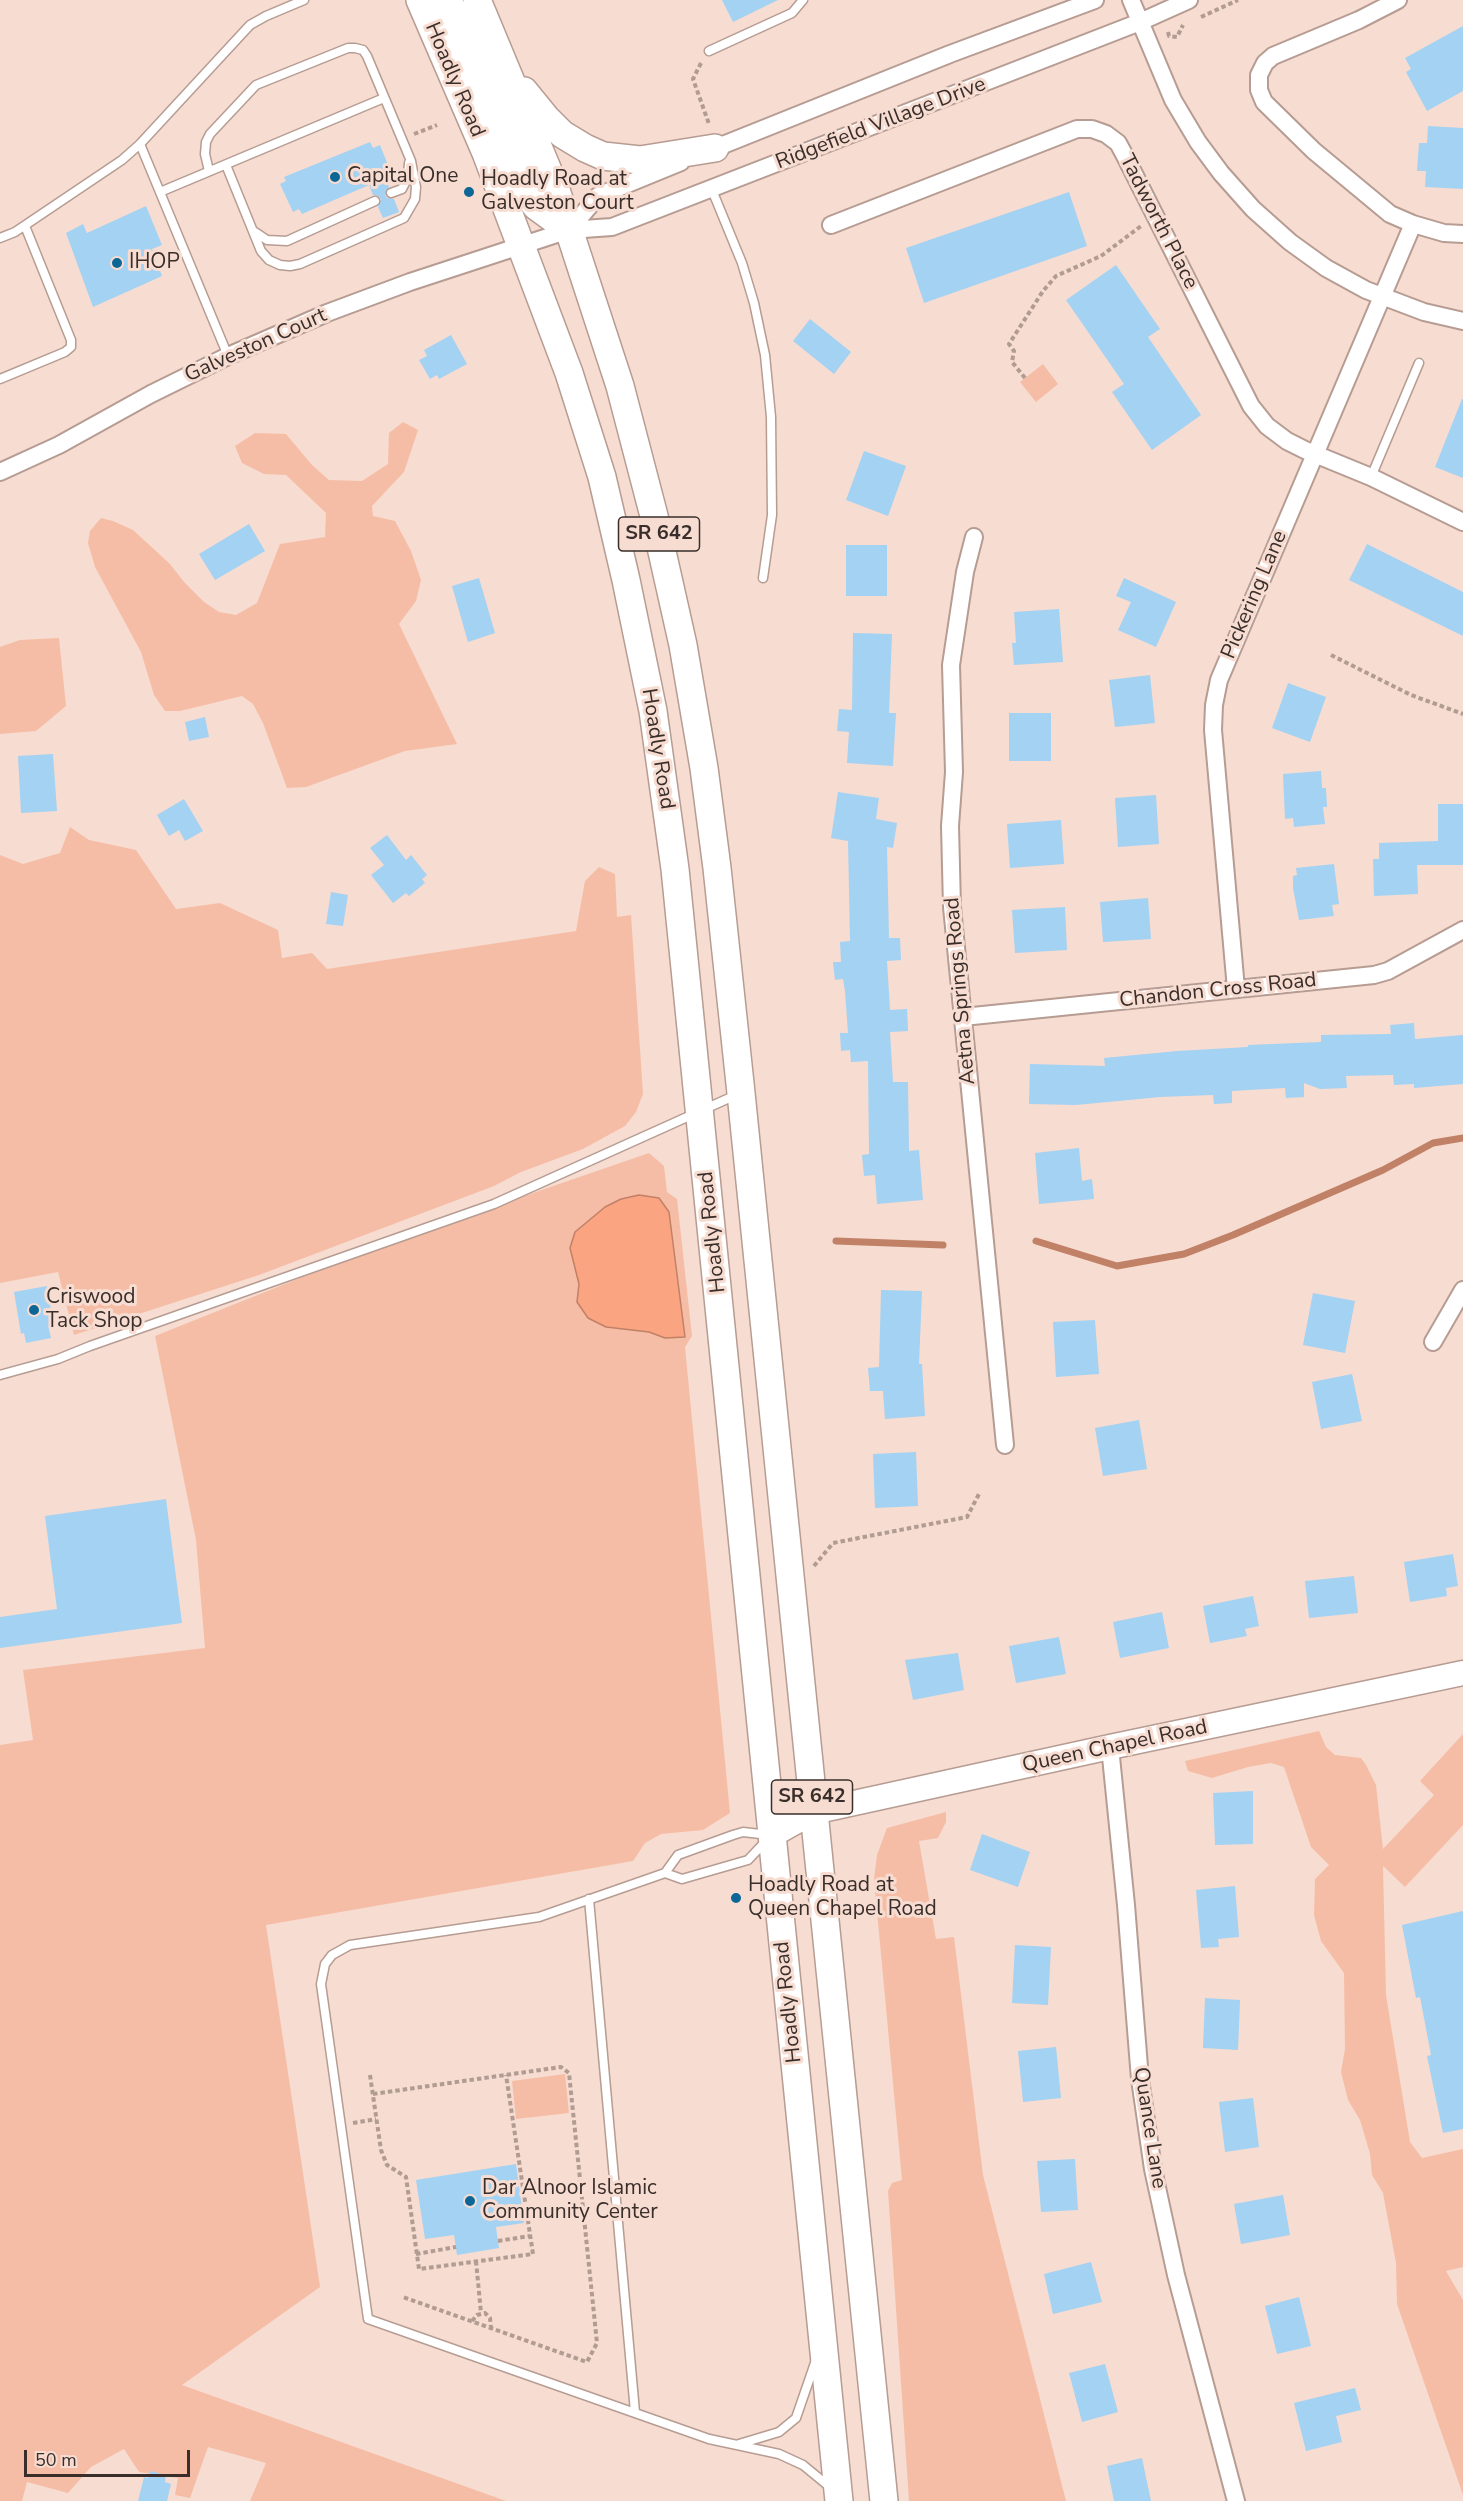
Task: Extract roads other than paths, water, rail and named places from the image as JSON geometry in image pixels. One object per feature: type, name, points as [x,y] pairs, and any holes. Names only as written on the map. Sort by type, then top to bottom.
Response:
[{"type":"main road","name":"Hoadly Road","points":[[420,0],[486,153],[569,373],[602,477],[653,711],[674,857],[839,2497]]},
{"type":"main road","points":[[448,0],[507,138],[528,195],[536,206],[569,230]]},
{"type":"main road","name":"Hoadly Road","points":[[477,0],[556,190],[620,386],[654,516],[682,645],[704,768],[741,1093],[884,2501]]},
{"type":"main road","points":[[505,66],[550,123],[574,142],[595,153],[612,158],[640,160],[712,137]]},
{"type":"street","name":"Ridgefield Village Drive","points":[[569,230],[598,196],[712,137],[950,54],[1095,0]]},
{"type":"street","points":[[1131,0],[1173,100],[1198,142],[1221,173],[1253,209],[1290,242],[1326,268],[1382,298],[1424,312],[1463,321]]},
{"type":"street","name":"Ridgefield Village Drive","points":[[522,247],[569,230],[612,228],[1140,22],[1189,0]]},
{"type":"street","points":[[1398,0],[1359,20],[1273,56],[1265,63],[1259,75],[1258,90],[1264,102],[1314,151],[1390,214],[1413,224],[1463,234]]},
{"type":"street","name":"Tadworth Place","points":[[831,225],[1077,129],[1092,129],[1106,134],[1118,143],[1251,406],[1267,426],[1287,441],[1371,477],[1463,522]]},
{"type":"street","name":"Pickering Lane","points":[[1236,989],[1213,730],[1214,705],[1219,680],[1413,224]]},
{"type":"street","name":"Galveston Court","points":[[0,472],[50,449],[151,394],[228,356],[306,321],[410,282],[522,247]]},
{"type":"street","name":"Aetna Springs Road","points":[[974,537],[965,572],[951,665],[954,772],[950,826],[952,907],[1005,1445]]},
{"type":"street","name":"Chandon Cross Road","points":[[963,1017],[1374,975],[1388,971],[1463,930]]},
{"type":"street","points":[[1433,1342],[1463,1290]]},
{"type":"street","name":"Queen Chapel Road","points":[[772,1835],[813,1812],[1463,1673]]},
{"type":"street","name":"Quance Lane","points":[[1110,1747],[1140,2079],[1153,2169],[1176,2275],[1236,2501]]},
{"type":"lane","points":[[0,238],[25,226],[122,160],[140,144],[250,25],[304,0]]},
{"type":"lane","points":[[710,51],[796,11],[803,0]]},
{"type":"lane","points":[[209,171],[205,154],[206,142],[210,134],[256,85],[348,48],[355,48],[363,50],[367,56],[408,152],[416,187],[415,199],[404,218],[290,266],[269,260],[261,251],[226,165]]},
{"type":"lane","points":[[160,192],[384,98]]},
{"type":"lane","points":[[140,144],[228,356]]},
{"type":"lane","points":[[391,193],[402,189],[408,176],[408,152]]},
{"type":"lane","points":[[711,190],[742,263],[754,303],[765,355],[771,417],[772,515],[763,578]]},
{"type":"lane","points":[[253,230],[267,240],[287,241],[375,201]]},
{"type":"lane","points":[[0,379],[65,352],[71,347],[71,340],[25,226]]},
{"type":"lane","points":[[1371,477],[1419,363]]},
{"type":"lane","points":[[0,1375],[58,1359],[494,1204],[741,1093]]},
{"type":"lane","points":[[772,1835],[743,1832],[678,1855],[665,1873],[538,1917],[350,1945],[332,1955],[325,1964],[321,1984],[368,2319],[709,2439],[739,2444],[790,2458],[811,2471],[839,2497]]},
{"type":"lane","points":[[665,1873],[682,1879],[748,1860],[772,1835]]},
{"type":"lane","points":[[589,1899],[635,2412]]},
{"type":"lane","points":[[739,2444],[779,2432],[796,2418],[822,2338]]},
{"type":"waterway","points":[[1036,1241],[1117,1266],[1184,1254],[1383,1170],[1433,1143],[1463,1138]]},
{"type":"waterway","points":[[836,1241],[943,1245]]},
{"type":"place","name":"Capital One","points":[[335,177]]},
{"type":"place","name":"Hoadly Road at Galveston Court","points":[[469,192]]},
{"type":"place","name":"IHOP","points":[[117,263]]},
{"type":"place","name":"Criswood Tack Shop","points":[[34,1310]]},
{"type":"place","name":"Hoadly Road at Queen Chapel Road","points":[[736,1898]]},
{"type":"place","name":"Dar Alnoor Islamic Community Center","points":[[470,2201]]}]
